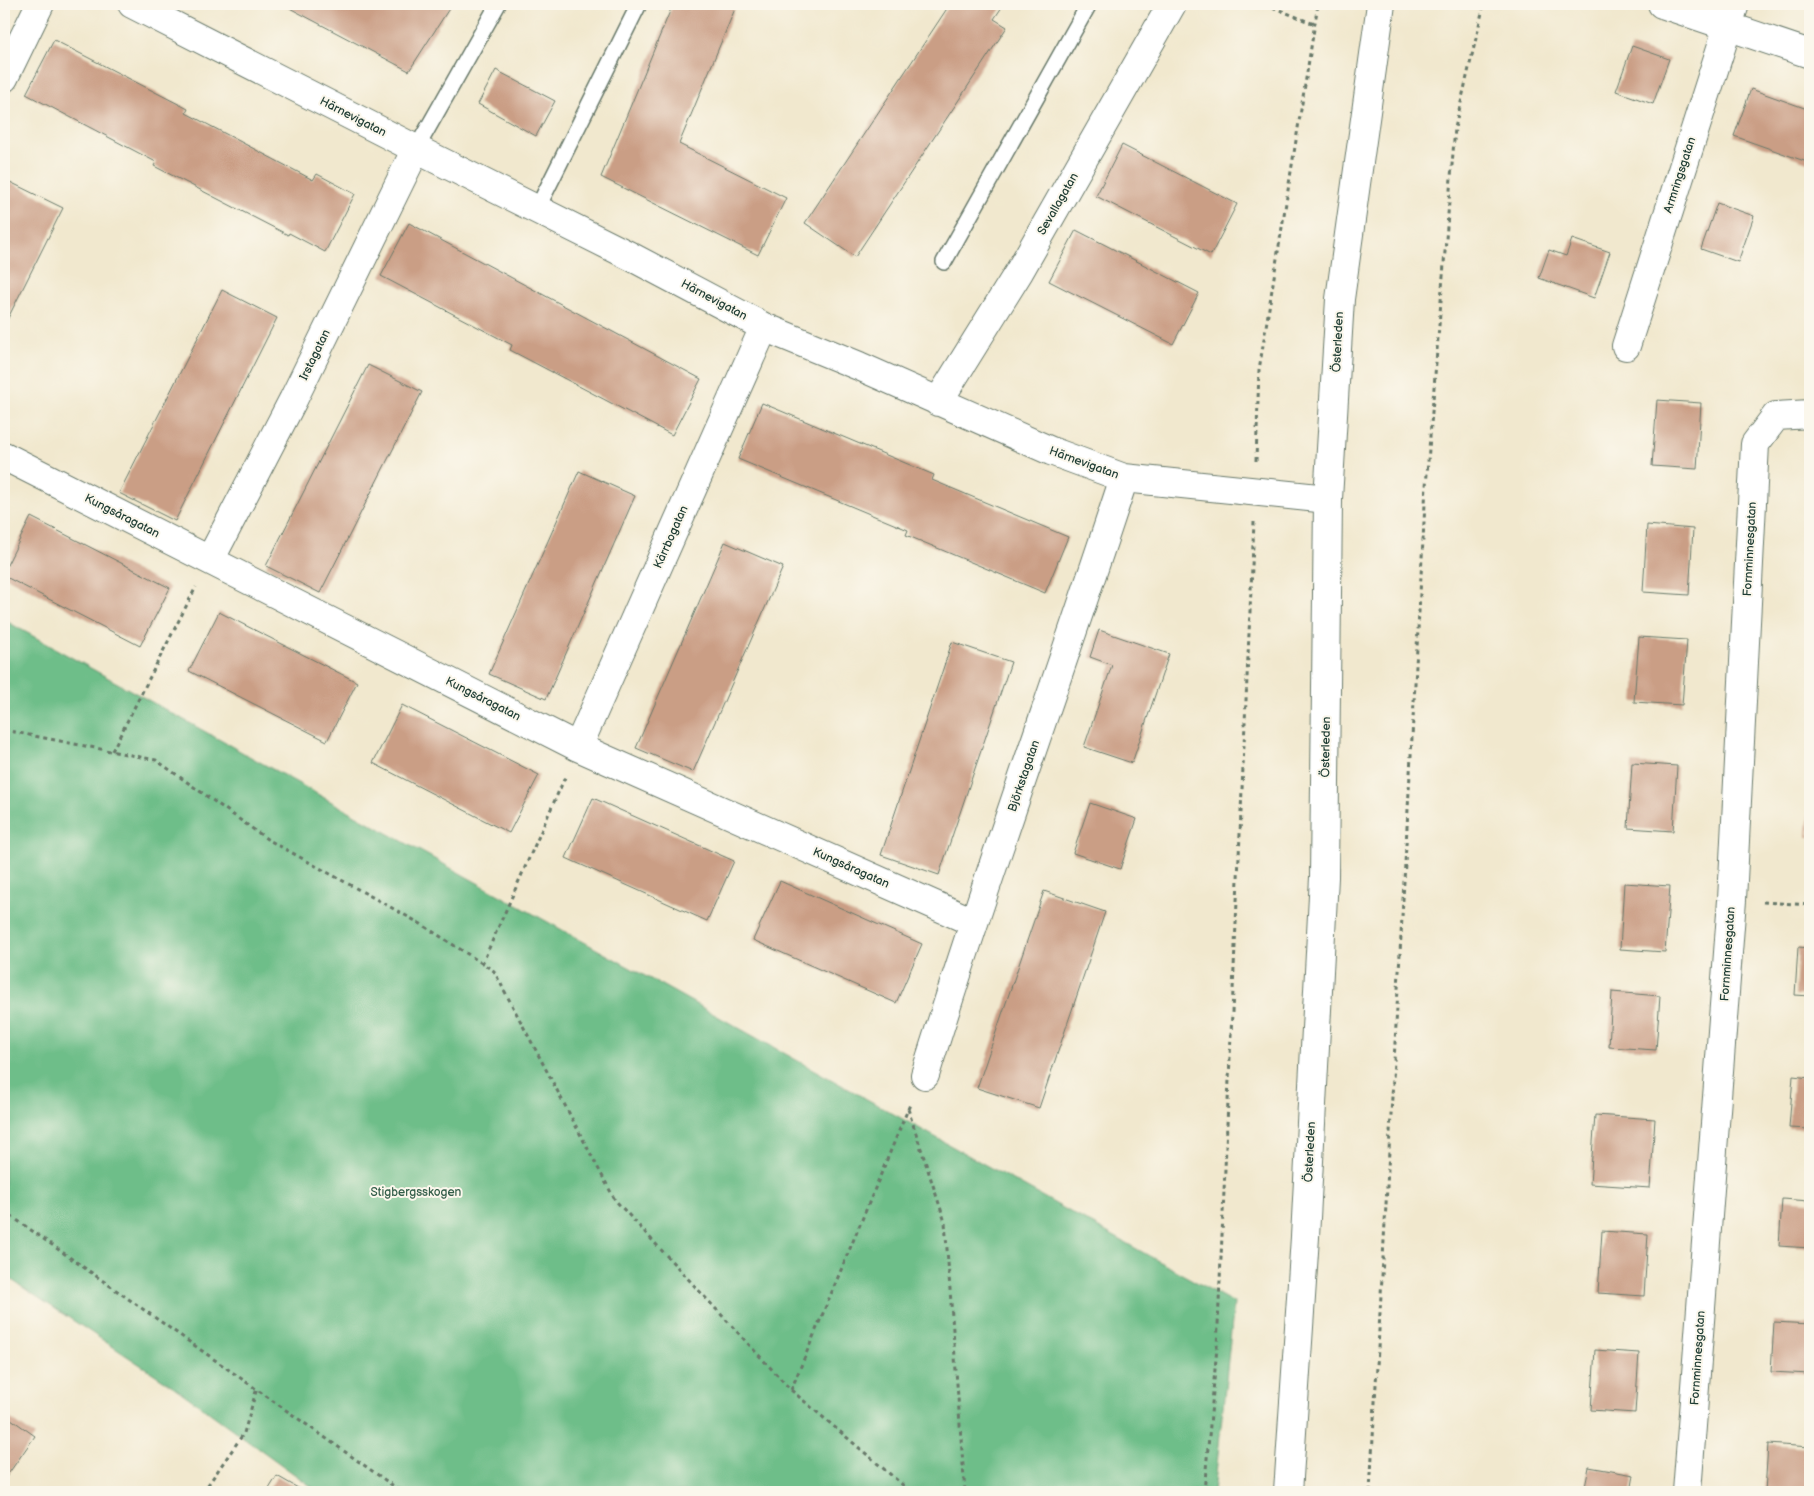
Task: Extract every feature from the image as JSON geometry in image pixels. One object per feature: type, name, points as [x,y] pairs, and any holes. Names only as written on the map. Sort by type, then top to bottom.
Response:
[{"type":"street","points":[[4,78],[40,4]]},
{"type":"street","name":"Härnevigatan","points":[[132,4],[764,327],[859,366],[1051,451],[1124,478],[1328,499]]},
{"type":"street","name":"Sevallagatan","points":[[938,402],[1019,272],[1172,4]]},
{"type":"street","name":"Österleden","points":[[1288,1492],[1305,1237],[1324,877],[1328,499],[1340,299],[1381,4]]},
{"type":"street","points":[[1662,4],[1731,14],[1810,54]]},
{"type":"street","name":"Armringsgatan","points":[[1626,346],[1731,14]]},
{"type":"street","name":"Irstagatan","points":[[210,560],[293,400],[416,149]]},
{"type":"street","name":"Kärrbogatan","points":[[578,747],[764,327]]},
{"type":"street","name":"Fornminnesgatan","points":[[1687,1492],[1732,900],[1755,444],[1776,416],[1810,414]]},
{"type":"street","name":"Kungsåragatan","points":[[4,456],[578,747],[973,922]]},
{"type":"street","name":"Björkstagatan","points":[[925,1075],[973,922],[1066,655],[1124,478]]},
{"type":"lane","points":[[416,149],[498,4]]},
{"type":"lane","points":[[536,209],[639,4]]},
{"type":"lane","points":[[944,262],[1089,4]]},
{"type":"path","points":[[1265,4],[1314,24]]},
{"type":"path","points":[[1204,1492],[1216,1347],[1259,370],[1318,4]]},
{"type":"path","points":[[1370,1492],[1426,486],[1455,128],[1484,4]]},
{"type":"path","points":[[112,751],[210,560]]},
{"type":"path","points":[[4,730],[156,760],[268,840],[421,924],[494,971],[615,1200],[791,1390],[911,1492]]},
{"type":"path","points":[[482,964],[578,747]]},
{"type":"path","points":[[1732,900],[1810,905]]},
{"type":"path","points":[[791,1390],[908,1108],[925,1075]]},
{"type":"path","points":[[908,1108],[944,1222],[965,1492]]},
{"type":"path","points":[[4,1211],[402,1492]]},
{"type":"path","points":[[203,1492],[244,1433],[257,1388]]},
{"type":"green space","name":"Stigbergsskogen","points":[[4,620],[1234,1303],[1214,1492],[319,1492],[174,1387],[4,1275]]},
{"type":"building","points":[[282,4],[452,4],[409,71]]},
{"type":"building","points":[[673,4],[737,4],[679,144],[786,198],[758,255],[601,177]]},
{"type":"building","points":[[950,4],[1004,4],[994,19],[1007,27],[855,257],[805,223]]},
{"type":"building","points":[[54,40],[188,109],[186,113],[313,180],[317,174],[355,194],[325,252],[154,166],[156,162],[26,94]]},
{"type":"building","points":[[1632,46],[1669,59],[1653,104],[1616,91]]},
{"type":"building","points":[[496,70],[555,101],[536,136],[478,104]]},
{"type":"building","points":[[1751,89],[1810,110],[1810,163],[1734,136]]},
{"type":"building","points":[[1122,145],[1237,204],[1211,255],[1096,196]]},
{"type":"building","points":[[8,181],[63,208],[4,326],[4,190]]},
{"type":"building","points":[[1717,203],[1754,216],[1738,262],[1701,249]]},
{"type":"building","points":[[409,223],[701,379],[672,435],[510,350],[512,345],[381,276]]},
{"type":"building","points":[[1076,230],[1199,293],[1173,344],[1049,281]]},
{"type":"building","points":[[1572,239],[1610,252],[1594,298],[1539,278],[1549,250],[1566,256]]},
{"type":"building","points":[[222,290],[277,318],[175,521],[119,493]]},
{"type":"building","points":[[368,365],[422,392],[320,593],[266,566]]},
{"type":"building","points":[[1657,400],[1701,403],[1697,469],[1652,466]]},
{"type":"building","points":[[762,403],[934,475],[932,480],[1068,537],[1045,593],[906,535],[908,530],[738,459]]},
{"type":"building","points":[[579,471],[635,496],[546,699],[489,674]]},
{"type":"building","points":[[31,517],[170,588],[140,646],[4,576],[4,571]]},
{"type":"building","points":[[1647,525],[1693,529],[1689,595],[1643,592]]},
{"type":"building","points":[[725,542],[783,567],[693,772],[636,748]]},
{"type":"building","points":[[219,612],[357,682],[327,741],[189,671]]},
{"type":"building","points":[[1099,630],[1169,654],[1132,763],[1084,747],[1112,665],[1090,657]]},
{"type":"building","points":[[1639,637],[1687,640],[1682,705],[1634,702]]},
{"type":"building","points":[[952,642],[1011,662],[939,875],[881,855]]},
{"type":"building","points":[[402,705],[539,775],[509,833],[373,763]]},
{"type":"building","points":[[1632,763],[1677,766],[1673,831],[1628,828]]},
{"type":"building","points":[[593,798],[734,861],[707,921],[566,858]]},
{"type":"building","points":[[1090,803],[1137,819],[1120,869],[1073,853]]},
{"type":"building","points":[[1809,803],[1810,837],[1807,837]]},
{"type":"building","points":[[780,881],[922,944],[896,1003],[753,940]]},
{"type":"building","points":[[1624,883],[1670,886],[1665,952],[1620,949]]},
{"type":"building","points":[[1044,891],[1105,912],[1039,1108],[977,1088]]},
{"type":"building","points":[[1798,947],[1810,948],[1810,996],[1795,995]]},
{"type":"building","points":[[1612,992],[1660,996],[1656,1050],[1609,1047]]},
{"type":"building","points":[[1793,1076],[1810,1078],[1810,1129],[1789,1128]]},
{"type":"building","points":[[1595,1115],[1655,1119],[1650,1188],[1590,1184]]},
{"type":"building","points":[[1782,1199],[1810,1201],[1810,1248],[1779,1246]]},
{"type":"building","points":[[1602,1231],[1648,1234],[1644,1296],[1598,1293]]},
{"type":"building","points":[[1774,1322],[1810,1324],[1810,1374],[1771,1372]]},
{"type":"building","points":[[1595,1350],[1639,1353],[1635,1413],[1591,1410]]},
{"type":"building","points":[[4,1414],[35,1436],[4,1480]]},
{"type":"building","points":[[1768,1444],[1810,1447],[1810,1492],[1765,1492]]},
{"type":"building","points":[[1589,1467],[1634,1475],[1631,1492],[1584,1492]]},
{"type":"building","points":[[277,1476],[305,1492],[267,1492]]}]
